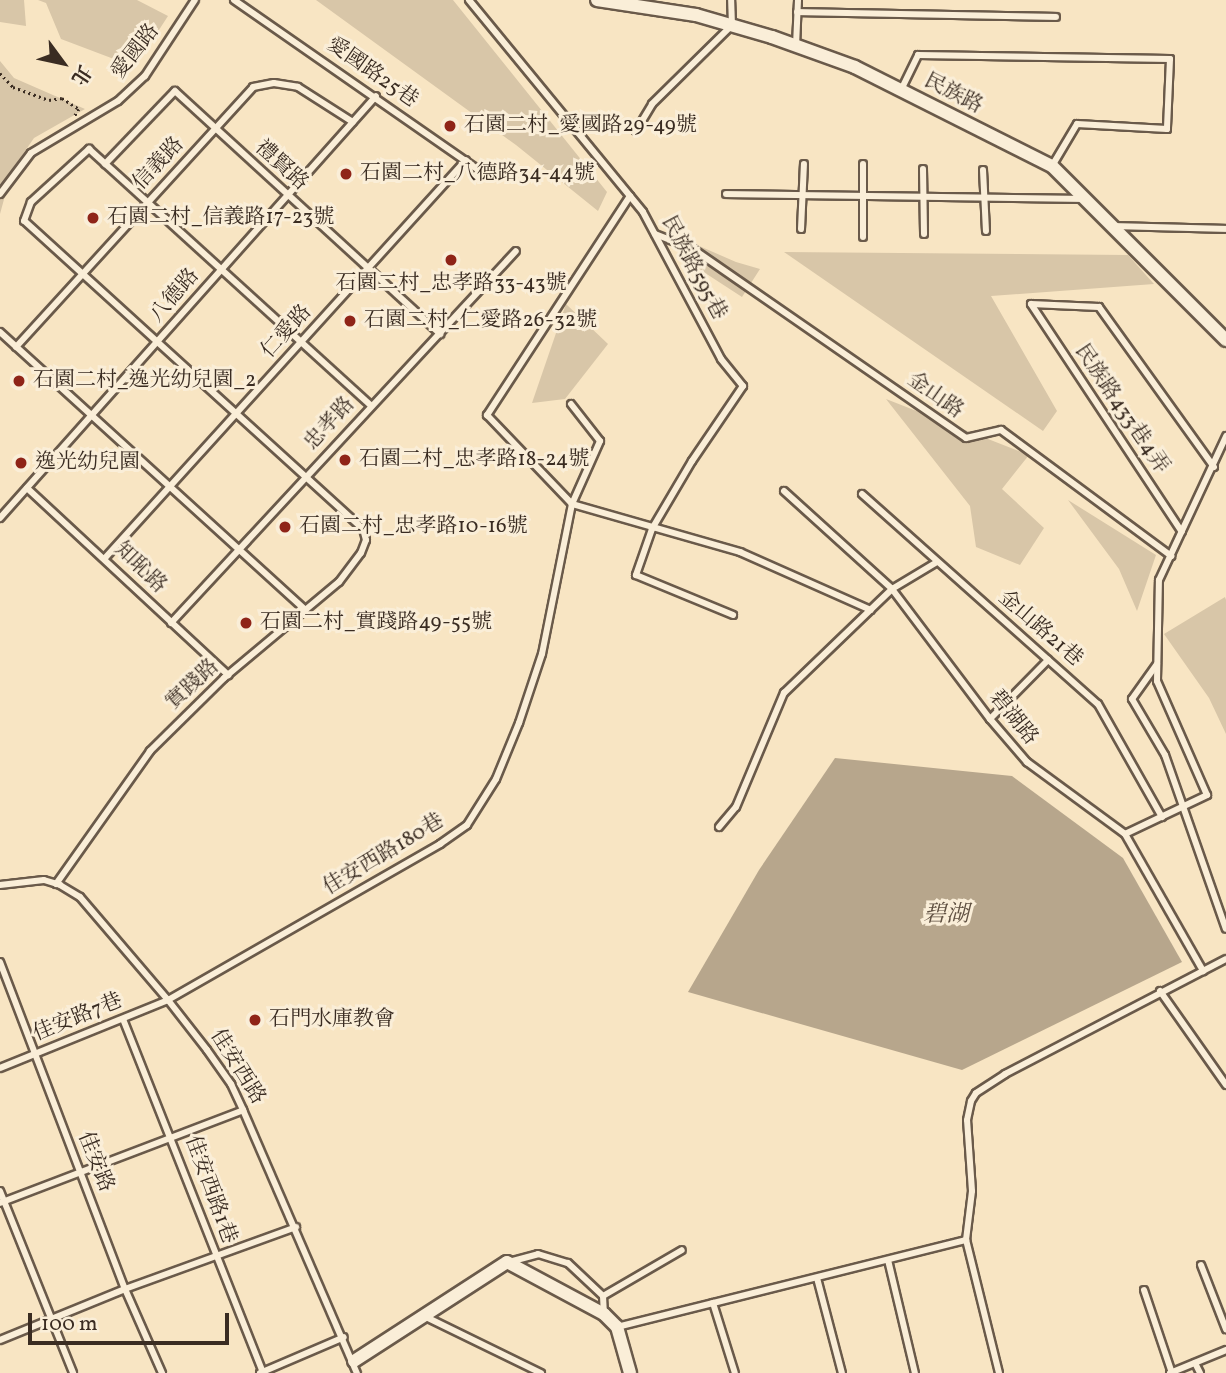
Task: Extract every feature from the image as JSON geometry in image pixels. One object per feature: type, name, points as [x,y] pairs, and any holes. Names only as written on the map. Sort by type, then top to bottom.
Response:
[{"type":"street","name":"民族路","points":[[597,0],[696,15],[855,67],[1052,166],[1088,199],[1226,340]]},
{"type":"street","points":[[507,1262],[604,1314],[617,1327],[630,1373]]},
{"type":"street","name":"佳安西路","points":[[356,1367],[424,1316],[507,1262]]},
{"type":"lane","name":"愛國路","points":[[0,194],[2,187],[31,153],[118,102],[145,76],[195,0]]},
{"type":"lane","name":"愛國路25巷","points":[[234,0],[376,96],[488,177]]},
{"type":"lane","name":"民族路595巷","points":[[469,0],[630,196],[655,234],[721,359],[743,386],[692,461],[652,529],[636,575],[733,615]]},
{"type":"lane","points":[[636,131],[652,104],[732,25],[731,0]]},
{"type":"lane","points":[[796,46],[797,0]]},
{"type":"lane","points":[[797,12],[1056,17]]},
{"type":"lane","points":[[901,90],[918,55],[1170,59],[1167,129],[1077,124],[1052,166]]},
{"type":"lane","name":"信義路","points":[[16,347],[253,87],[274,83],[298,88],[353,122]]},
{"type":"lane","name":"禮賢路","points":[[105,164],[175,91],[440,334]]},
{"type":"lane","name":"八德路","points":[[0,518],[376,96]]},
{"type":"lane","points":[[306,477],[24,220],[31,202],[89,149],[370,405]]},
{"type":"lane","name":"仁愛路","points":[[105,558],[466,160]]},
{"type":"lane","points":[[801,229],[804,164]]},
{"type":"lane","points":[[863,164],[863,237]]},
{"type":"lane","points":[[923,169],[924,234]]},
{"type":"lane","points":[[983,170],[986,231]]},
{"type":"lane","points":[[726,194],[1088,199]]},
{"type":"lane","points":[[630,196],[487,415],[572,503],[652,529],[740,552],[871,610]]},
{"type":"lane","points":[[1115,226],[1226,229]]},
{"type":"lane","name":"金山路","points":[[655,234],[693,249],[966,438],[1001,430],[1171,556]]},
{"type":"lane","name":"忠孝路","points":[[171,623],[370,405],[516,251]]},
{"type":"lane","name":"民族路433巷4弄","points":[[1182,532],[1031,304],[1098,307],[1214,467]]},
{"type":"lane","points":[[0,332],[305,610]]},
{"type":"lane","name":"佳安西路180巷","points":[[168,1000],[440,844],[467,825],[496,779],[519,723],[541,654],[572,503],[600,441],[571,404]]},
{"type":"lane","points":[[1125,834],[1207,795],[1157,681],[1159,580],[1214,467],[1226,436]]},
{"type":"lane","name":"實踐路","points":[[56,884],[150,751],[228,675],[339,582],[361,553],[366,540],[363,529],[306,477]]},
{"type":"lane","name":"知恥路","points":[[27,488],[228,675]]},
{"type":"lane","name":"碧湖路","points":[[784,491],[892,589],[990,719],[1027,762],[1125,834],[1203,971]]},
{"type":"lane","name":"金山路21巷","points":[[862,495],[1098,704],[1162,817]]},
{"type":"lane","points":[[719,827],[736,807],[784,693],[892,589],[937,562]]},
{"type":"lane","points":[[990,719],[1048,660]]},
{"type":"lane","points":[[1157,663],[1132,699],[1165,755],[1226,929]]},
{"type":"lane","name":"佳安西路","points":[[0,885],[33,880],[56,884],[80,897],[168,1000],[230,1084],[296,1227],[356,1367]]},
{"type":"lane","points":[[999,1373],[966,1240],[972,1191],[967,1120],[976,1093],[1005,1074],[1226,959]]},
{"type":"lane","name":"佳安路","points":[[0,962],[33,1055],[125,1289],[162,1373]]},
{"type":"lane","points":[[1160,991],[1226,1085]]},
{"type":"lane","name":"佳安路7巷","points":[[0,1068],[168,1000]]},
{"type":"lane","name":"佳安西路1巷","points":[[123,1019],[172,1137],[262,1373]]},
{"type":"lane","points":[[2,1202],[243,1110]]},
{"type":"lane","points":[[0,1191],[2,1202],[73,1373]]},
{"type":"lane","points":[[0,1339],[125,1289],[296,1227]]},
{"type":"lane","points":[[617,1327],[966,1240]]},
{"type":"lane","points":[[603,1296],[682,1250]]},
{"type":"lane","points":[[507,1262],[538,1254],[568,1263],[603,1296],[604,1314]]},
{"type":"lane","points":[[888,1260],[915,1373]]},
{"type":"lane","points":[[1201,1265],[1226,1329]]},
{"type":"lane","points":[[817,1278],[842,1373]]},
{"type":"lane","points":[[1144,1290],[1171,1373],[1226,1350]]},
{"type":"lane","points":[[713,1303],[735,1373]]},
{"type":"lane","points":[[424,1316],[541,1373]]},
{"type":"lane","points":[[262,1373],[344,1337]]},
{"type":"lane","points":[[1195,1363],[1200,1373]]},
{"type":"path","points":[[0,73],[13,88],[49,100],[62,98],[79,109],[64,134]]},
{"type":"shaded area","points":[[0,0],[24,0],[26,26],[0,22]]},
{"type":"shaded area","points":[[38,0],[137,0],[168,16],[135,67],[61,39],[46,3]]},
{"type":"shaded area","points":[[316,0],[453,0],[607,192],[598,211],[516,145]]},
{"type":"shaded area","points":[[0,61],[14,78],[85,109],[34,138],[12,170],[0,214]]},
{"type":"shaded area","points":[[674,235],[736,262],[760,269],[742,297],[679,256]]},
{"type":"shaded area","points":[[784,252],[1128,255],[1154,284],[991,296],[1057,411],[1043,431]]},
{"type":"shaded area","points":[[566,304],[608,344],[565,399],[532,403]]},
{"type":"shaded area","points":[[886,399],[1029,455],[1002,489],[1044,528],[1020,565],[976,547],[970,506]]},
{"type":"shaded area","points":[[1068,500],[1156,555],[1137,611],[1119,569]]},
{"type":"shaded area","points":[[1225,597],[1226,734],[1209,698],[1164,634]]},
{"type":"water","name":"碧湖","points":[[835,758],[1012,776],[1123,858],[1182,962],[962,1070],[688,992],[759,870]]},
{"type":"place","name":"石園二村_愛國路29-49號","points":[[450,126]]},
{"type":"place","name":"石園二村_八德路34-44號","points":[[346,174]]},
{"type":"place","name":"石園二村_信義路17-23號","points":[[93,218]]},
{"type":"place","name":"石園二村_忠孝路33-43號","points":[[451,260]]},
{"type":"place","name":"石園二村_仁愛路26-32號","points":[[350,321]]},
{"type":"place","name":"石園二村_逸光幼兒園_2","points":[[19,381]]},
{"type":"place","name":"石園二村_忠孝路18-24號","points":[[345,460]]},
{"type":"place","name":"逸光幼兒園","points":[[21,463]]},
{"type":"place","name":"石園二村_忠孝路10-16號","points":[[285,527]]},
{"type":"place","name":"石園二村_實踐路49-55號","points":[[246,623]]},
{"type":"place","name":"石門水庫教會","points":[[255,1020]]}]
